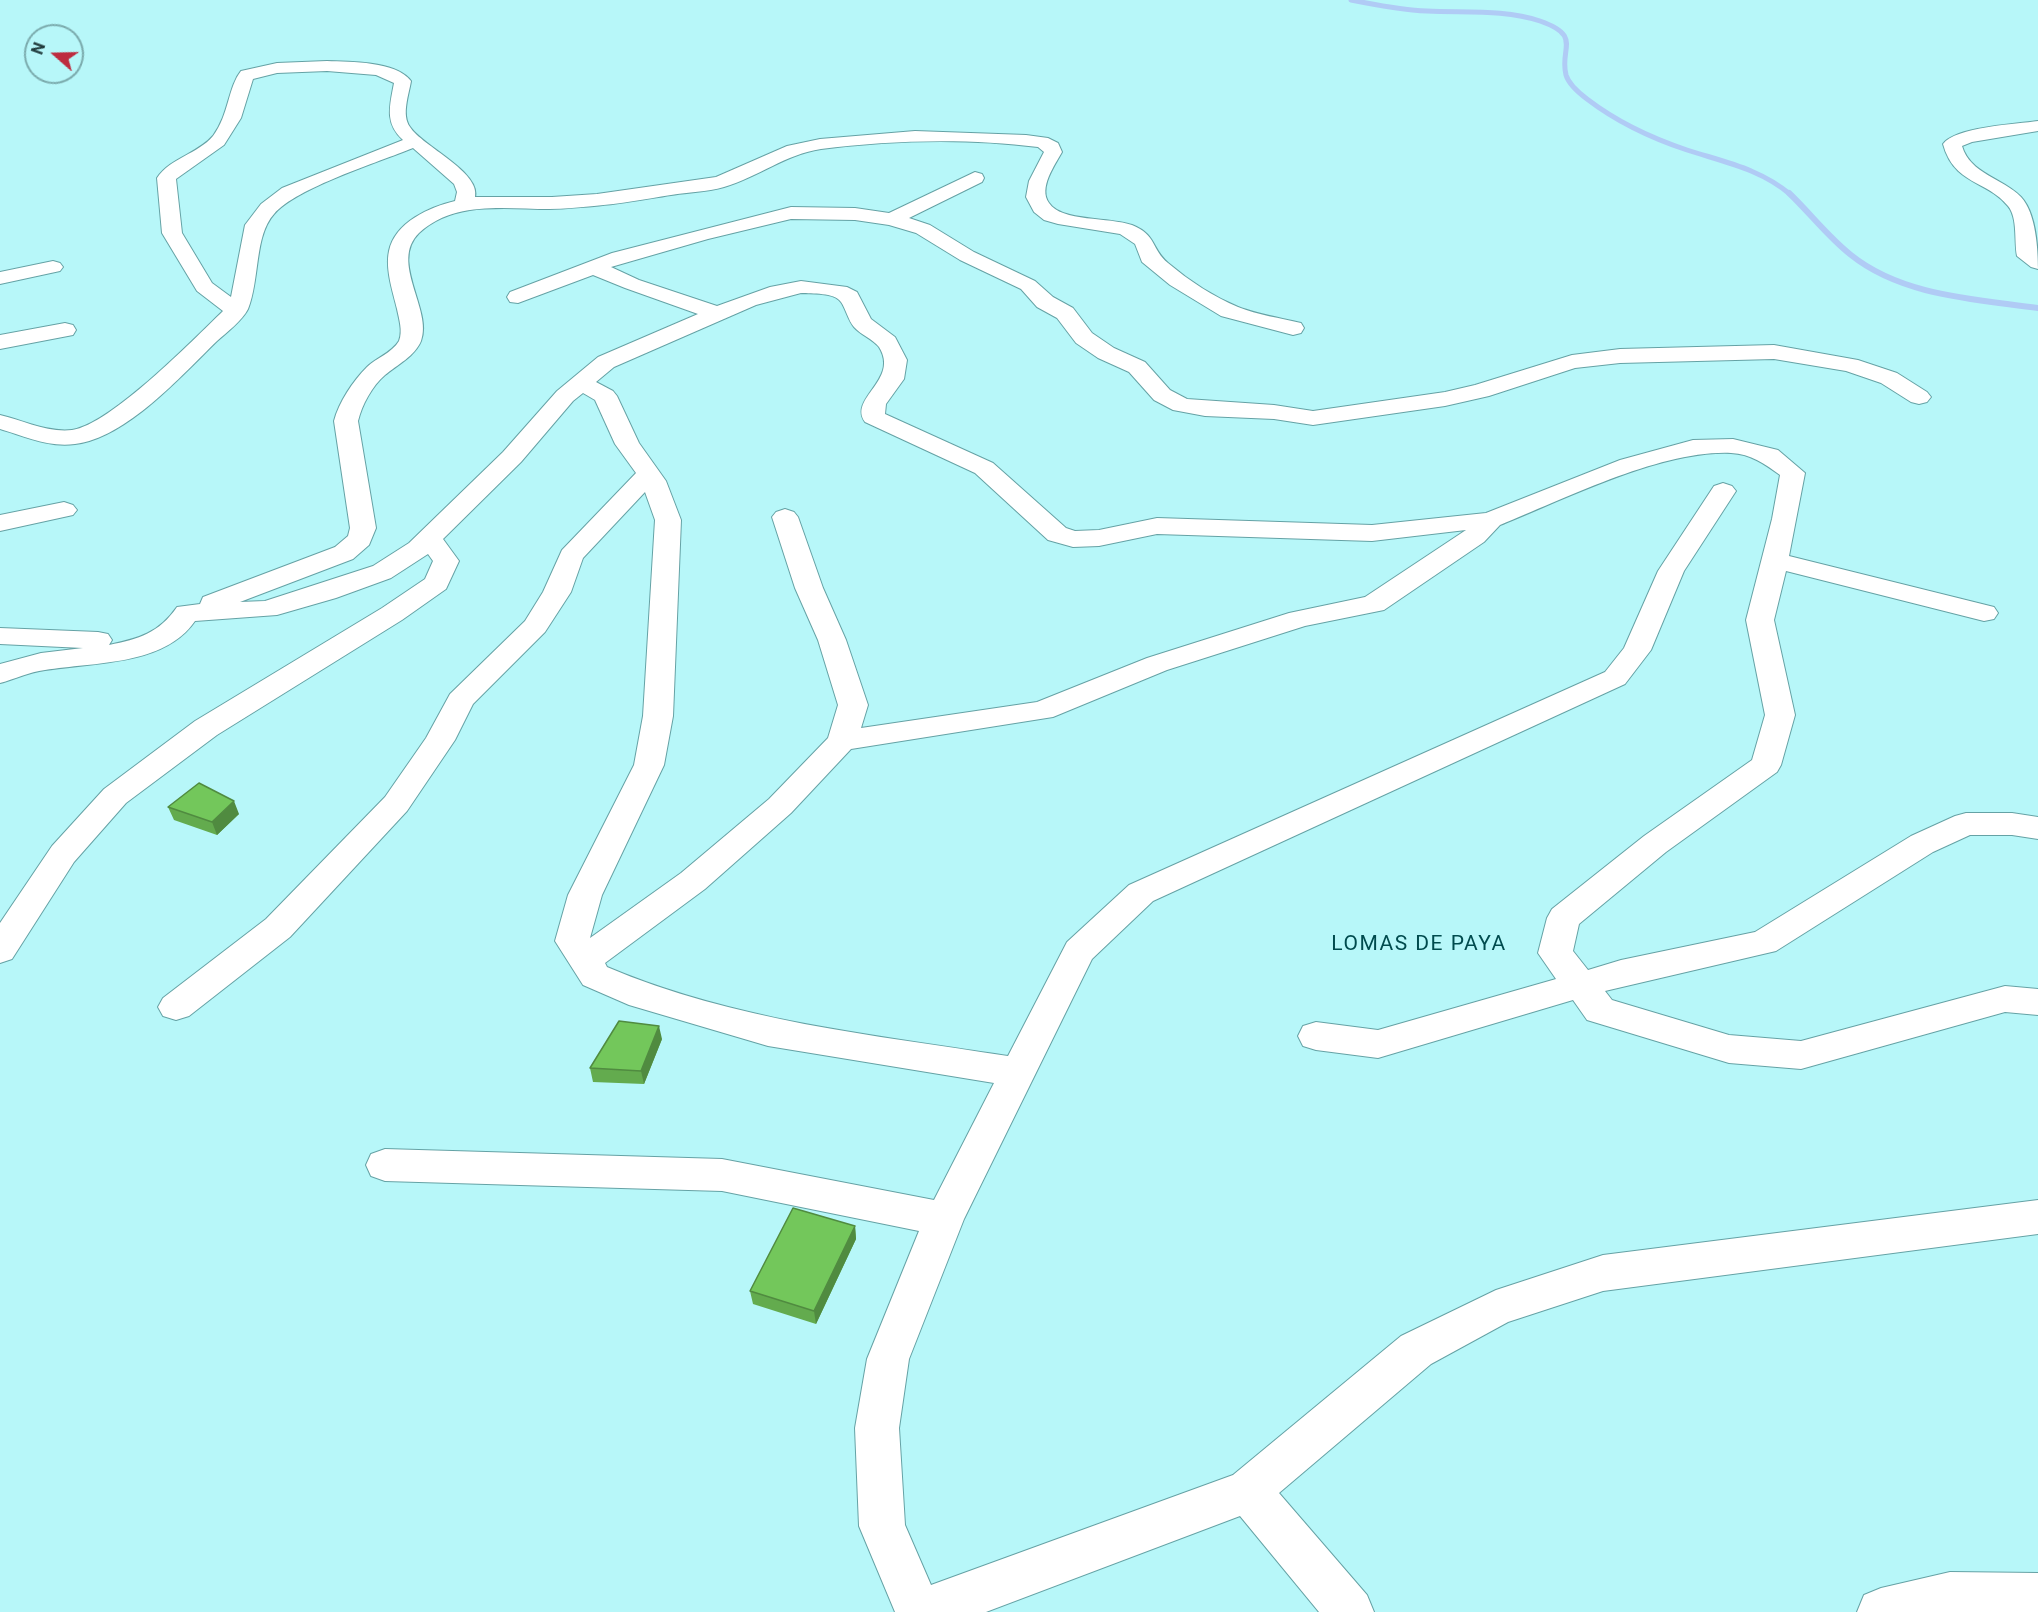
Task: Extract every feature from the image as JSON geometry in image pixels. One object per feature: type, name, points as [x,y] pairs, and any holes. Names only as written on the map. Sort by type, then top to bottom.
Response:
[{"type":"street","points":[[236,311],[204,287],[172,233],[166,178],[176,167],[216,143],[236,115],[244,78],[249,73],[264,69],[322,66],[365,67],[400,75],[403,81],[397,114],[401,129],[413,142],[463,182],[466,192],[464,205]]},
{"type":"street","points":[[2038,126],[1978,135],[1952,144],[1954,156],[1963,166],[2016,203],[2025,222],[2023,241],[2027,256],[2038,263]]},
{"type":"street","points":[[0,636],[107,641],[150,628],[344,553],[360,539],[363,528],[346,421],[350,406],[375,372],[400,353],[410,341],[412,327],[399,269],[399,250],[410,230],[426,219],[464,205],[479,202],[552,203],[597,200],[720,182],[793,150],[820,144],[915,136],[1042,142],[1052,147],[1053,152],[1037,181],[1036,198],[1046,213],[1062,220],[1124,229],[1144,241],[1149,258],[1177,281],[1229,311],[1293,328]]},
{"type":"street","points":[[0,422],[55,438],[78,437],[115,420],[236,311],[243,293],[255,225],[268,208],[289,192],[413,142]]},
{"type":"street","points":[[892,219],[975,178]]},
{"type":"street","points":[[518,297],[619,257],[791,213],[855,214],[892,219],[923,229],[968,256],[1028,285],[1045,302],[1065,313],[1084,338],[1106,353],[1137,367],[1162,395],[1181,405],[1197,408],[1274,412],[1313,418],[1445,399],[1572,362],[1620,356],[1774,352],[1850,365],[1889,378],[1919,397]]},
{"type":"street","points":[[0,278],[53,267]]},
{"type":"street","points":[[592,267],[632,284],[717,313]]},
{"type":"street","points":[[0,674],[21,665],[136,648],[171,633],[187,613],[267,609],[382,573],[418,549],[512,457],[565,396],[606,362],[748,300],[777,291],[801,287],[840,291],[849,297],[862,323],[887,342],[896,360],[892,379],[874,404],[873,417],[984,468],[1057,534],[1073,539],[1099,538],[1157,526],[1372,533],[1491,520],[1629,465],[1693,447],[1733,446],[1769,455],[1793,473],[1760,620],[1780,716],[1766,765],[1655,844],[1564,918],[1555,953],[1600,1010],[1729,1049],[1801,1055],[2005,999],[2038,1002]]},
{"type":"street","points":[[0,342],[65,330]]},
{"type":"street","points":[[582,383],[605,396],[627,444],[654,481],[668,520],[657,716],[649,765],[585,895],[572,941],[595,976],[641,996],[768,1032],[1017,1072]]},
{"type":"street","points":[[176,1007],[278,928],[396,804],[440,740],[460,700],[535,626],[557,592],[571,556],[649,474]]},
{"type":"street","points":[[1723,491],[1671,571],[1637,650],[1615,678],[1141,893],[1079,951],[944,1219],[888,1359],[878,1428],[882,1526],[920,1612],[1151,1529],[1248,1491],[1416,1350],[1496,1308],[1603,1273],[2038,1217]]},
{"type":"street","points":[[0,523],[64,510]]},
{"type":"street","points":[[584,960],[693,881],[780,806],[842,741],[853,705],[832,640],[808,588],[786,517]]},
{"type":"street","points":[[842,741],[1043,710],[1157,664],[1299,619],[1374,604],[1475,536],[1491,520]]},
{"type":"street","points":[[0,950],[63,854],[116,796],[207,728],[392,614],[436,584],[446,561],[429,538]]},
{"type":"street","points":[[1775,560],[1984,613]]},
{"type":"street","points":[[1316,1036],[1378,1044],[1579,985],[1764,942],[1922,844],[1966,824],[2012,824],[2038,828]]},
{"type":"street","points":[[385,1165],[722,1175],[944,1219]]},
{"type":"street","points":[[1248,1491],[1350,1612]]},
{"type":"street","points":[[1881,1612],[1950,1596],[2038,1597]]},
{"type":"building","points":[[199,783],[234,801],[212,822],[168,807]]},
{"type":"building","points":[[619,1021],[659,1026],[641,1071],[590,1068]]},
{"type":"building","points":[[793,1208],[855,1226],[814,1311],[750,1291]]},
{"type":"waterway","points":[[1351,0],[1418,10],[1513,15],[1540,21],[1561,32],[1567,44],[1565,66],[1567,79],[1598,107],[1635,129],[1660,140],[1755,172],[1791,195]]},
{"type":"waterway","points":[[1791,195],[1835,241],[1871,269],[1893,279],[1940,294],[2038,308]]},
{"type":"district","name":"LOMAS DE PAYA","points":[[1419,945]]}]
